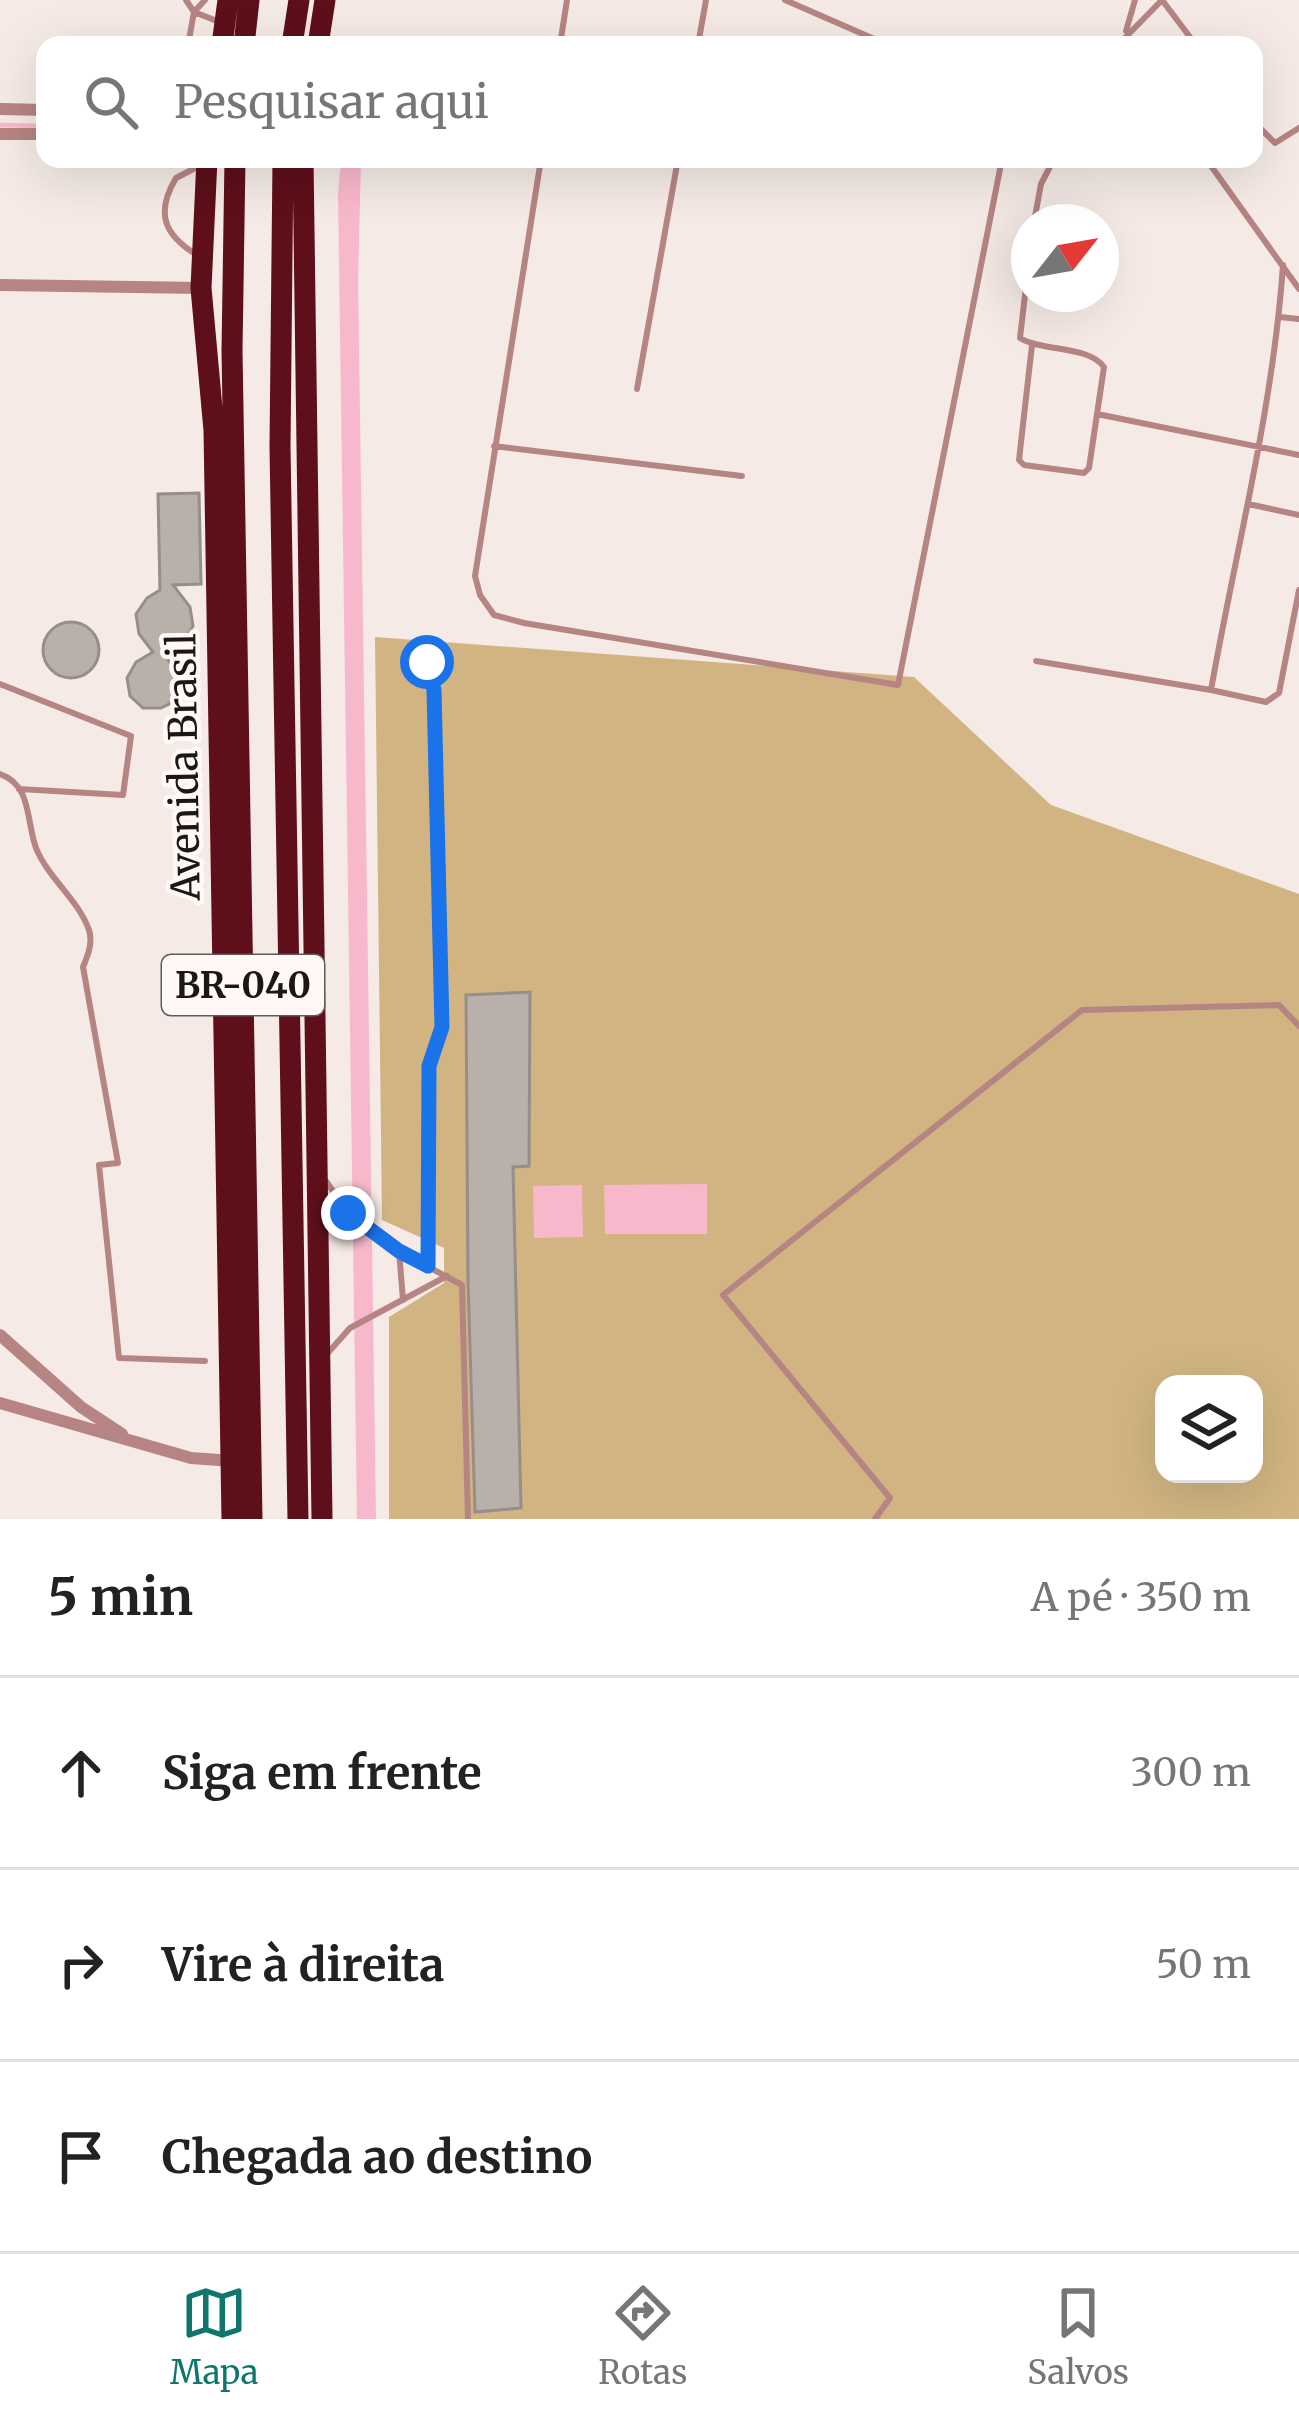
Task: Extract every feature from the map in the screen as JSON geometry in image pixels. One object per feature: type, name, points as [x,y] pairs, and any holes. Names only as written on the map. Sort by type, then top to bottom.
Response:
[{"type":"highway","points":[[223,35],[228,0]]},
{"type":"highway","points":[[245,36],[249,0]]},
{"type":"highway","points":[[293,36],[299,0]]},
{"type":"highway","points":[[319,36],[325,0]]},
{"type":"highway","name":"Avenida Brasil","points":[[210,168],[201,289],[214,430],[232,1519]]},
{"type":"highway","points":[[212,168],[219,225],[225,396],[235,451]]},
{"type":"highway","name":"Avenida Brasil","points":[[235,168],[232,331],[253,1519]]},
{"type":"highway","name":"BR-040","points":[[283,168],[280,447],[298,1519]]},
{"type":"highway","points":[[303,168],[322,1519]]},
{"type":"highway","points":[[287,695],[305,428]]},
{"type":"street","points":[[0,110],[36,110]]},
{"type":"street","points":[[0,134],[36,134]]},
{"type":"street","points":[[0,286],[201,289]]},
{"type":"street","points":[[0,1336],[81,1407],[133,1441]]},
{"type":"street","points":[[0,1403],[191,1458],[233,1461]]},
{"type":"lane","points":[[186,0],[223,35]]},
{"type":"lane","points":[[190,36],[194,12],[205,0]]},
{"type":"lane","points":[[561,36],[567,0]]},
{"type":"lane","points":[[700,36],[706,0]]},
{"type":"lane","points":[[785,0],[867,36]]},
{"type":"lane","points":[[1128,36],[1162,0],[1189,36]]},
{"type":"lane","points":[[1134,1],[1138,13],[1146,18]]},
{"type":"lane","points":[[1124,36],[1134,1]]},
{"type":"lane","points":[[1263,131],[1275,143],[1299,128]]},
{"type":"lane","points":[[195,168],[176,178],[165,204],[165,222],[173,241],[202,258]]},
{"type":"lane","points":[[540,168],[494,446],[476,576],[480,595],[494,615],[524,623],[898,686],[1000,168]]},
{"type":"lane","points":[[637,389],[675,168]]},
{"type":"lane","points":[[1037,204],[1049,168]]},
{"type":"lane","points":[[1212,168],[1299,289]]},
{"type":"lane","points":[[1211,690],[1258,448],[1280,317],[1283,266]]},
{"type":"lane","points":[[1021,312],[1018,333],[1023,341],[1101,362],[1097,414],[1084,473],[1024,465],[1019,460],[1032,345]]},
{"type":"lane","points":[[1280,317],[1299,319]]},
{"type":"lane","points":[[1097,414],[1299,455]]},
{"type":"lane","points":[[494,446],[742,476]]},
{"type":"lane","points":[[1248,505],[1299,515]]},
{"type":"lane","points":[[1036,661],[1274,700],[1299,590]]},
{"type":"lane","points":[[427,662],[434,690],[442,1027],[429,1066],[428,1266]]},
{"type":"lane","points":[[0,684],[131,736],[123,796],[20,789]]},
{"type":"lane","points":[[0,774],[20,789],[37,849],[90,933],[83,968],[118,1163],[99,1166],[119,1358],[205,1361]]},
{"type":"lane","points":[[875,1519],[890,1498],[723,1295],[1082,1010],[1279,1005],[1299,1026]]},
{"type":"lane","points":[[317,1168],[348,1213],[399,1251],[462,1285],[468,1519]]},
{"type":"lane","points":[[399,1251],[403,1300]]},
{"type":"lane","points":[[319,1365],[350,1328],[447,1276]]},
{"type":"shaded area","points":[[340,168],[361,168],[358,280],[376,1519],[357,1519]]},
{"type":"shaded area","points":[[375,637],[914,677],[1051,805],[1299,894],[1299,1519],[389,1519],[389,1317],[444,1283],[444,1248],[382,1220]]},
{"type":"shaded area","points":[[707,1184],[707,1234],[605,1234],[604,1185]]},
{"type":"shaded area","points":[[582,1185],[583,1237],[534,1238],[533,1186]]},
{"type":"building","points":[[199,493],[201,584],[173,585],[190,607],[193,626],[183,643],[163,654],[176,670],[179,688],[169,704],[143,708],[130,696],[127,678],[136,662],[153,652],[139,634],[136,614],[160,590],[158,494]]},
{"type":"building","points":[[71,622],[91,630],[99,650],[91,670],[71,678],[51,670],[43,650],[51,630]]},
{"type":"building","points":[[530,992],[529,1166],[513,1167],[521,1508],[475,1512],[466,995]]},
{"type":"waterway","points":[[0,125],[36,126]]},
{"type":"route","points":[[348,1213],[428,1266],[429,1066],[442,1027],[434,690],[427,662]]}]
